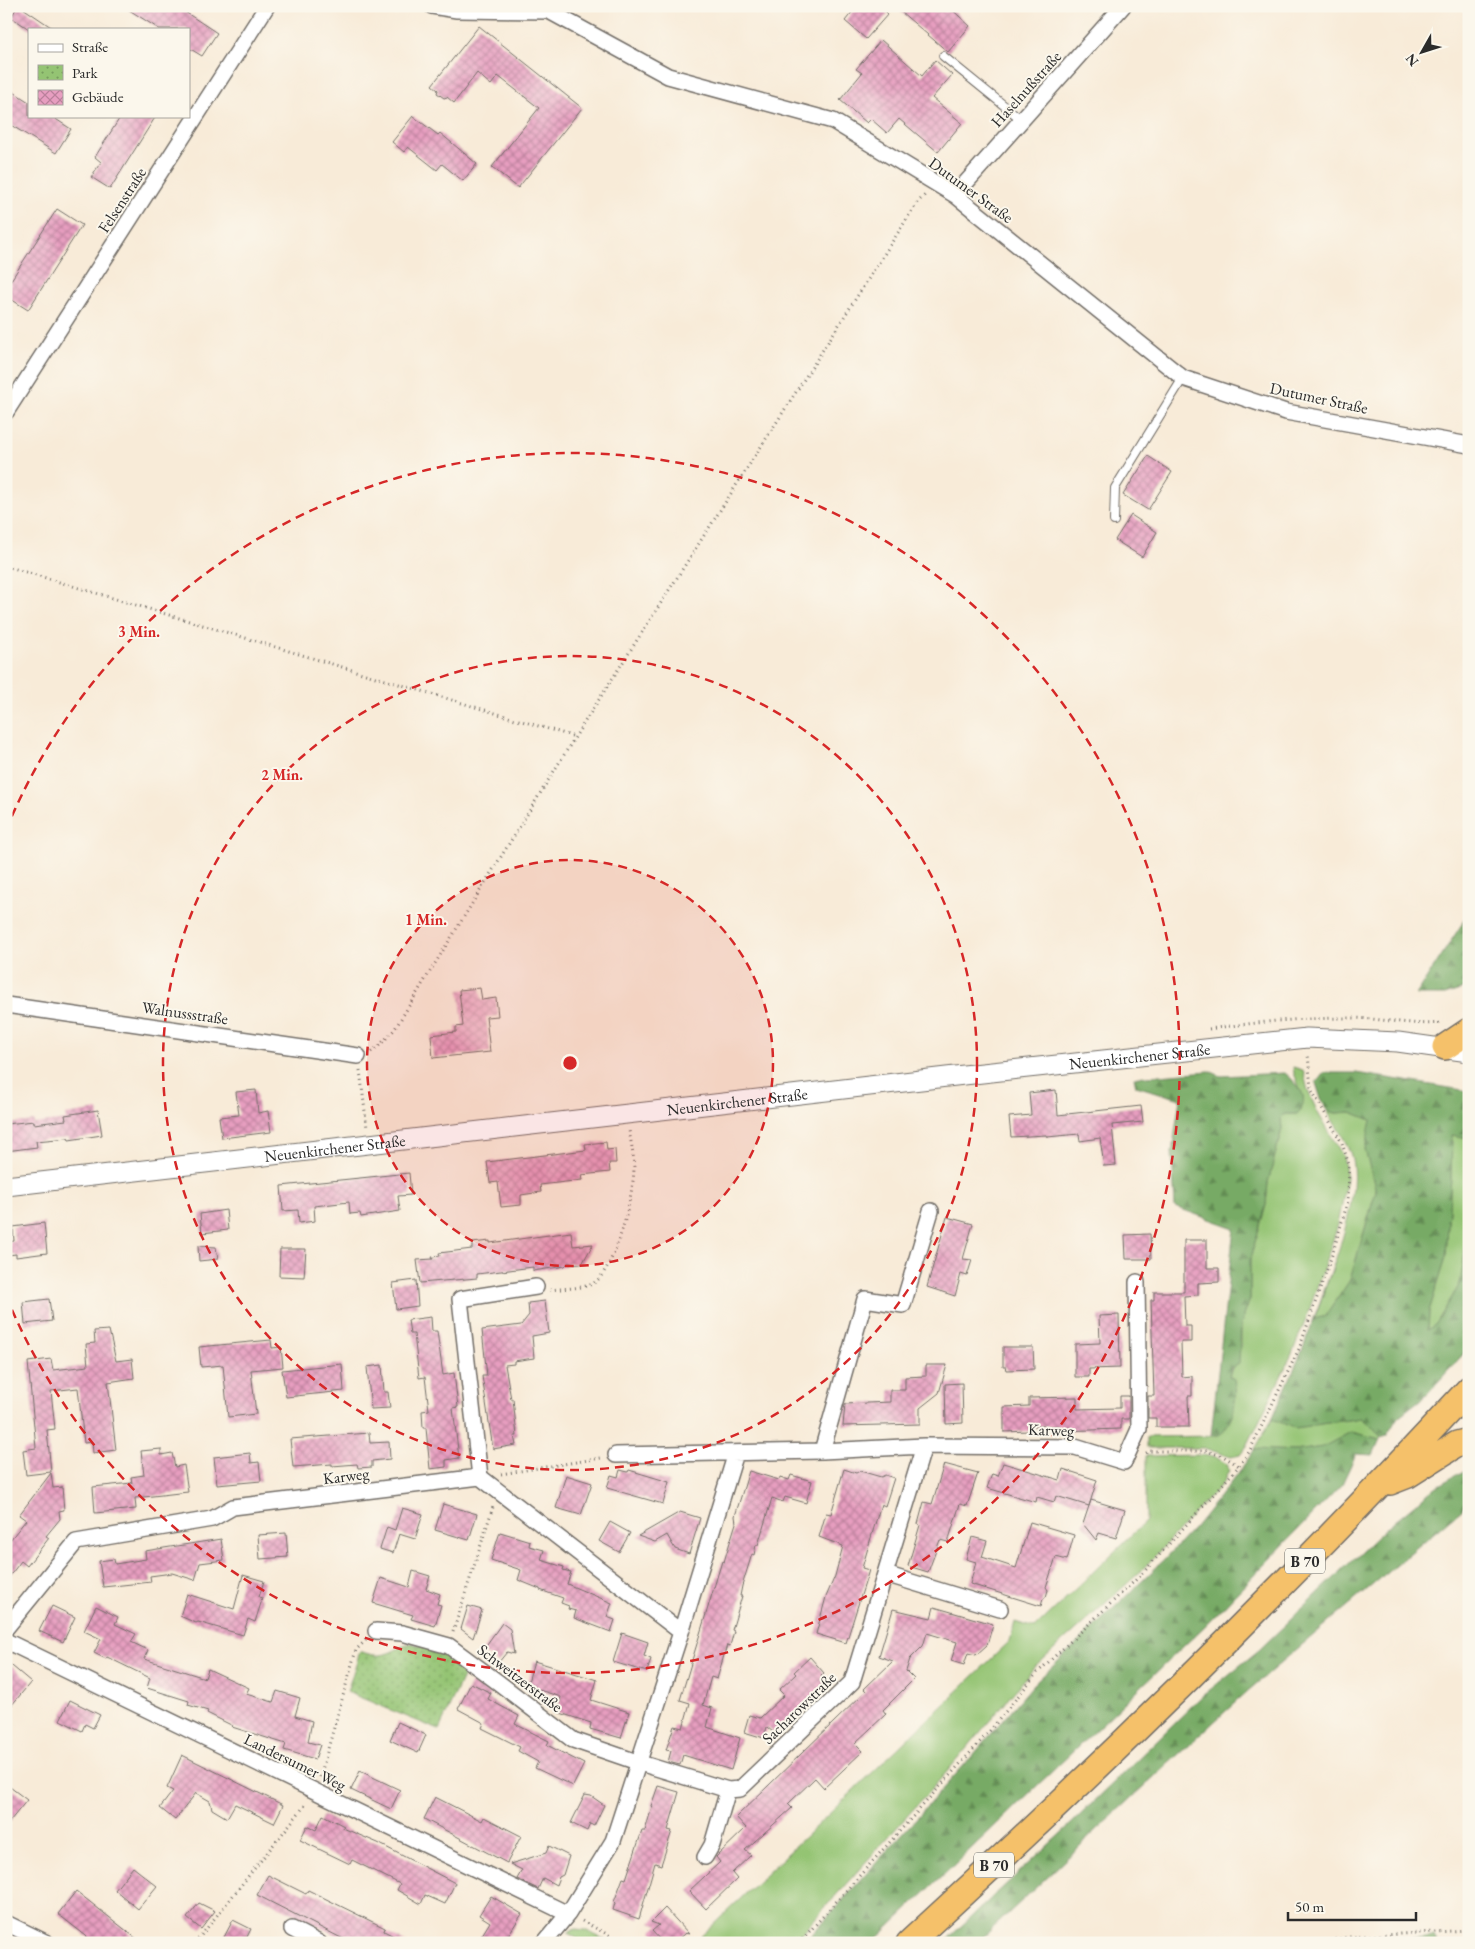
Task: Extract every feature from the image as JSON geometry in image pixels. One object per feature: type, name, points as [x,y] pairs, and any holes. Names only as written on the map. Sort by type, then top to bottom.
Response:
[{"type":"highway","points":[[1457,1050],[1469,1031]]},
{"type":"highway","name":"B 70","points":[[909,1943],[1017,1843],[1231,1635],[1379,1487],[1469,1389]]},
{"type":"highway","name":"B 70","points":[[1379,1487],[1408,1476],[1457,1444],[1469,1441]]},
{"type":"street","name":"Felsenstraße","points":[[6,412],[267,6]]},
{"type":"street","name":"Dutumer Straße","points":[[432,6],[457,10],[543,9],[668,76],[833,121],[955,195],[1182,378],[1286,412],[1469,445]]},
{"type":"street","name":"Haselnußstraße","points":[[955,195],[1123,6]]},
{"type":"street","name":"Walnussstraße","points":[[6,1005],[358,1056]]},
{"type":"street","name":"Neuenkirchener Straße","points":[[6,1186],[964,1075],[1307,1038],[1398,1042],[1457,1050]]},
{"type":"street","points":[[822,1451],[864,1299],[903,1305],[931,1211]]},
{"type":"street","points":[[1124,1462],[1139,1429],[1136,1282]]},
{"type":"street","points":[[536,1287],[460,1299],[480,1477],[681,1632]]},
{"type":"street","name":"Karweg","points":[[616,1455],[822,1451],[924,1446],[1075,1447],[1124,1462]]},
{"type":"street","name":"Sacharowstraße","points":[[728,1790],[740,1789],[852,1682],[924,1446]]},
{"type":"street","points":[[544,1943],[568,1914],[613,1842],[640,1764],[736,1453]]},
{"type":"street","name":"Karweg","points":[[6,1628],[76,1542],[212,1519],[233,1506],[480,1477]]},
{"type":"street","points":[[885,1574],[1000,1608]]},
{"type":"street","name":"Schweitzerstraße","points":[[376,1631],[402,1634],[448,1646],[573,1740],[640,1764]]},
{"type":"street","name":"Landersumer Weg","points":[[6,1641],[568,1914]]},
{"type":"street","points":[[640,1764],[728,1790],[712,1846],[705,1858]]},
{"type":"street","points":[[6,1922],[47,1943]]},
{"type":"street","points":[[292,1929],[319,1943]]},
{"type":"lane","points":[[943,56],[1022,120]]},
{"type":"lane","points":[[1114,521],[1115,488],[1182,378]]},
{"type":"path","points":[[368,1144],[358,1056],[368,1054],[380,1045],[394,1030],[575,736],[917,203],[929,191],[940,186]]},
{"type":"path","points":[[6,566],[575,736]]},
{"type":"path","points":[[799,1943],[988,1733],[1037,1674],[1142,1574],[1239,1466],[1249,1452],[1298,1350],[1333,1252],[1348,1201],[1349,1165],[1342,1143],[1311,1089],[1307,1038]]},
{"type":"path","points":[[536,1287],[542,1290],[593,1283],[603,1275],[610,1262],[623,1230],[634,1169],[626,1115]]},
{"type":"path","points":[[1124,1462],[1150,1451],[1206,1451],[1223,1456],[1239,1466]]},
{"type":"path","points":[[480,1477],[616,1455]]},
{"type":"path","points":[[448,1646],[498,1489]]},
{"type":"path","points":[[568,1914],[624,1943]]},
{"type":"path","points":[[1316,1943],[1349,1938],[1469,1930]]},
{"type":"green space","points":[[1469,913],[1469,987],[1445,995],[1416,995]]},
{"type":"green space","points":[[1293,1067],[1303,1070],[1308,1091],[1318,1113],[1343,1156],[1347,1178],[1338,1225],[1310,1308],[1292,1354],[1247,1446],[1240,1455],[1231,1457],[1204,1448],[1147,1448],[1147,1437],[1219,1436],[1229,1376],[1241,1347],[1241,1324],[1250,1299],[1250,1259],[1266,1205],[1268,1182],[1282,1129],[1281,1118],[1284,1114],[1297,1114],[1303,1097]]},
{"type":"green space","points":[[1209,1071],[1221,1076],[1285,1073],[1302,1092],[1303,1097],[1301,1108],[1297,1114],[1284,1114],[1281,1118],[1282,1129],[1268,1182],[1266,1205],[1250,1259],[1250,1299],[1241,1324],[1239,1363],[1231,1368],[1229,1376],[1234,1379],[1234,1410],[1219,1436],[1211,1435],[1234,1228],[1175,1207],[1172,1152],[1180,1099],[1136,1086],[1134,1077]]},
{"type":"green space","points":[[1324,1073],[1356,1073],[1469,1091],[1469,1138],[1452,1135],[1446,1257],[1429,1311],[1428,1330],[1436,1324],[1460,1284],[1469,1227],[1469,1348],[1425,1396],[1398,1417],[1387,1435],[1381,1437],[1373,1427],[1361,1418],[1295,1428],[1272,1419],[1302,1351],[1334,1264],[1314,1319],[1326,1316],[1350,1280],[1376,1191],[1365,1149],[1371,1120],[1351,1112],[1336,1113],[1327,1111],[1316,1083]]},
{"type":"green space","points":[[1327,1111],[1336,1113],[1351,1112],[1372,1120],[1365,1149],[1376,1191],[1350,1280],[1326,1316],[1314,1319],[1342,1239],[1352,1196],[1354,1176],[1350,1153]]},
{"type":"green space","points":[[1452,1135],[1469,1138],[1469,1227],[1460,1284],[1436,1324],[1428,1331],[1429,1311],[1446,1257]]},
{"type":"green space","points":[[1361,1418],[1373,1427],[1381,1437],[1380,1439],[1351,1432],[1323,1447],[1295,1451],[1255,1449],[1272,1419],[1295,1428]]},
{"type":"green space","points":[[1351,1432],[1380,1439],[1373,1455],[1356,1454],[1342,1484],[1207,1624],[872,1943],[804,1943],[974,1754],[1033,1685],[1165,1559],[1195,1527],[1255,1449],[1295,1451],[1323,1447]]},
{"type":"green space","points":[[1203,1455],[1217,1458],[1227,1464],[1229,1470],[1223,1483],[1140,1572],[1035,1667],[945,1774],[793,1943],[694,1943],[1010,1641],[1015,1622],[1035,1628],[1146,1521],[1146,1456]]},
{"type":"green space","points":[[1469,1468],[1469,1503],[1249,1690],[977,1943],[943,1943],[1072,1823],[1201,1697],[1259,1650],[1387,1527],[1437,1486]]},
{"type":"green space","points":[[411,1643],[448,1654],[467,1668],[439,1730],[347,1692],[360,1651],[381,1655]]},
{"type":"green space","points":[[575,1929],[585,1930],[611,1943],[584,1943],[568,1933]]},
{"type":"green space","points":[[1434,1937],[1437,1943],[1369,1943]]},
{"type":"building","points":[[18,6],[20,6],[53,28],[28,28],[11,17]]},
{"type":"building","points":[[123,6],[176,6],[217,33],[202,56],[190,49],[190,28],[157,28]]},
{"type":"building","points":[[857,6],[880,6],[888,14],[866,39],[845,21]]},
{"type":"building","points":[[894,6],[948,6],[970,26],[948,52]]},
{"type":"building","points":[[479,26],[582,108],[518,188],[492,167],[539,108],[498,76],[491,85],[477,73],[454,103],[447,97],[444,98],[437,93],[438,90],[432,85]]},
{"type":"building","points":[[881,40],[922,76],[935,60],[952,75],[932,98],[962,123],[938,152],[899,119],[887,133],[871,119],[867,123],[840,100],[862,73],[856,69]]},
{"type":"building","points":[[6,87],[28,101],[28,118],[54,118],[71,129],[56,153],[6,122]]},
{"type":"building","points":[[413,116],[438,135],[440,133],[477,164],[463,181],[442,164],[437,170],[408,147],[404,152],[392,142]]},
{"type":"building","points":[[120,118],[155,118],[110,189],[91,177],[101,162],[95,157]]},
{"type":"building","points":[[57,209],[82,225],[28,310],[6,296],[6,288]]},
{"type":"building","points":[[1148,456],[1172,472],[1148,510],[1123,495]]},
{"type":"building","points":[[1131,515],[1157,532],[1142,557],[1115,540]]},
{"type":"building","points":[[480,988],[482,1000],[496,998],[498,1016],[486,1017],[490,1052],[433,1058],[431,1035],[456,1032],[456,1027],[463,1026],[459,990]]},
{"type":"building","points":[[256,1090],[258,1113],[268,1111],[271,1132],[222,1138],[219,1117],[239,1115],[236,1092]]},
{"type":"building","points":[[1056,1090],[1058,1115],[1141,1106],[1143,1122],[1112,1125],[1116,1165],[1104,1166],[1100,1138],[1080,1141],[1079,1134],[1047,1137],[1046,1135],[1011,1137],[1009,1117],[1031,1115],[1029,1093]]},
{"type":"building","points":[[98,1110],[102,1135],[69,1140],[68,1138],[36,1141],[37,1147],[6,1151],[6,1124],[34,1121],[34,1124],[66,1120],[65,1115]]},
{"type":"building","points":[[606,1142],[607,1150],[615,1149],[616,1163],[609,1163],[610,1172],[581,1175],[582,1180],[540,1185],[541,1192],[521,1195],[521,1205],[501,1207],[498,1182],[490,1183],[487,1162],[586,1150],[585,1144]]},
{"type":"building","points":[[409,1173],[411,1195],[398,1196],[400,1211],[361,1217],[360,1213],[350,1214],[349,1202],[314,1206],[315,1221],[299,1223],[298,1210],[283,1211],[281,1186]]},
{"type":"building","points":[[226,1210],[228,1230],[202,1233],[200,1214]]},
{"type":"building","points":[[947,1217],[973,1224],[963,1259],[972,1260],[967,1276],[961,1274],[955,1296],[927,1287]]},
{"type":"building","points":[[44,1223],[47,1253],[16,1257],[16,1254],[8,1255],[7,1242],[14,1241],[13,1227]]},
{"type":"building","points":[[571,1232],[573,1246],[593,1244],[582,1264],[568,1263],[565,1266],[533,1271],[533,1267],[477,1274],[477,1278],[420,1283],[417,1260],[433,1259],[432,1257],[440,1256],[439,1253],[472,1249],[472,1243],[490,1241],[490,1243]]},
{"type":"building","points":[[1150,1234],[1151,1259],[1126,1259],[1125,1235]]},
{"type":"building","points":[[1184,1240],[1207,1240],[1207,1268],[1219,1268],[1219,1282],[1198,1283],[1198,1295],[1184,1296],[1185,1326],[1191,1326],[1191,1342],[1181,1342],[1182,1377],[1192,1376],[1192,1396],[1188,1396],[1189,1427],[1156,1427],[1156,1418],[1148,1418],[1148,1396],[1154,1396],[1151,1300],[1154,1300],[1154,1292],[1184,1292]]},
{"type":"building","points":[[198,1246],[216,1247],[218,1259],[199,1261]]},
{"type":"building","points":[[280,1249],[306,1249],[304,1277],[279,1276]]},
{"type":"building","points":[[416,1280],[418,1306],[396,1309],[393,1283]]},
{"type":"building","points":[[49,1299],[52,1321],[25,1324],[23,1302]]},
{"type":"building","points":[[545,1301],[549,1333],[532,1336],[534,1358],[514,1361],[514,1364],[505,1365],[511,1399],[513,1399],[517,1436],[514,1436],[516,1445],[493,1449],[482,1376],[487,1376],[482,1330],[521,1325],[529,1315],[528,1303]]},
{"type":"building","points":[[1119,1315],[1120,1368],[1089,1369],[1089,1377],[1075,1377],[1075,1344],[1100,1343],[1099,1316]]},
{"type":"building","points":[[431,1317],[432,1331],[437,1331],[443,1375],[454,1373],[458,1407],[453,1408],[459,1458],[446,1460],[446,1467],[430,1469],[426,1428],[423,1428],[422,1411],[429,1410],[425,1377],[419,1378],[414,1334],[410,1334],[408,1320]]},
{"type":"building","points":[[109,1330],[116,1361],[132,1359],[134,1378],[108,1382],[116,1450],[93,1453],[92,1442],[84,1443],[78,1388],[51,1391],[55,1429],[47,1430],[51,1472],[26,1475],[23,1450],[36,1448],[28,1362],[51,1359],[53,1370],[88,1366],[86,1344],[95,1343],[94,1331]]},
{"type":"building","points":[[271,1340],[272,1348],[281,1347],[283,1367],[251,1370],[256,1414],[228,1417],[223,1365],[201,1367],[199,1347]]},
{"type":"building","points":[[1003,1347],[1033,1347],[1034,1369],[1007,1370],[1006,1367],[1003,1367]]},
{"type":"building","points":[[342,1364],[344,1391],[286,1397],[282,1370]]},
{"type":"building","points":[[382,1365],[384,1392],[388,1392],[390,1408],[371,1409],[367,1367]]},
{"type":"building","points":[[926,1365],[947,1365],[939,1393],[920,1408],[920,1424],[843,1426],[845,1404],[890,1402],[890,1390],[905,1390],[905,1377],[926,1376]]},
{"type":"building","points":[[962,1383],[963,1423],[946,1424],[945,1384]]},
{"type":"building","points":[[1120,1396],[1129,1396],[1129,1419],[1121,1419],[1121,1429],[1060,1431],[1060,1426],[1030,1426],[1030,1431],[1004,1432],[1004,1407],[1029,1406],[1029,1398],[1077,1397],[1077,1409],[1120,1408]]},
{"type":"building","points":[[369,1433],[370,1443],[389,1442],[390,1459],[372,1461],[372,1467],[358,1468],[357,1464],[332,1466],[332,1464],[293,1467],[290,1439]]},
{"type":"building","points":[[161,1449],[161,1455],[172,1453],[175,1467],[184,1465],[188,1492],[135,1498],[136,1509],[95,1513],[93,1487],[132,1483],[131,1477],[144,1475],[141,1451]]},
{"type":"building","points":[[250,1453],[251,1463],[259,1462],[261,1481],[217,1485],[214,1457]]},
{"type":"building","points":[[1003,1463],[1060,1480],[1063,1469],[1097,1480],[1089,1506],[1056,1496],[1054,1502],[1037,1497],[1036,1502],[987,1488],[992,1474],[998,1476]]},
{"type":"building","points":[[944,1464],[978,1473],[967,1506],[960,1504],[948,1542],[940,1540],[928,1572],[908,1566],[920,1525],[918,1524],[924,1502],[932,1504]]},
{"type":"building","points":[[844,1469],[856,1473],[860,1471],[881,1477],[885,1475],[894,1478],[885,1506],[881,1504],[862,1568],[869,1570],[846,1643],[816,1634],[843,1546],[819,1537],[826,1513],[831,1514]]},
{"type":"building","points":[[620,1470],[628,1472],[629,1470],[669,1482],[663,1504],[607,1488],[611,1475],[618,1477]]},
{"type":"building","points":[[749,1471],[779,1480],[780,1477],[789,1480],[791,1475],[812,1481],[806,1503],[785,1497],[783,1502],[772,1498],[758,1545],[756,1545],[754,1555],[752,1554],[742,1586],[740,1596],[742,1596],[732,1630],[734,1631],[730,1646],[727,1645],[717,1679],[711,1677],[703,1705],[712,1708],[707,1727],[740,1738],[731,1770],[683,1755],[680,1765],[668,1762],[671,1751],[666,1750],[674,1726],[683,1728],[690,1703],[680,1700],[722,1561],[724,1562],[736,1523],[735,1516]]},
{"type":"building","points":[[51,1473],[53,1488],[62,1487],[64,1510],[59,1511],[60,1519],[46,1536],[49,1538],[27,1566],[21,1561],[6,1581],[6,1545],[26,1520],[19,1515]]},
{"type":"building","points":[[566,1475],[592,1483],[581,1515],[556,1508]]},
{"type":"building","points":[[1091,1500],[1125,1510],[1116,1538],[1099,1533],[1096,1540],[1083,1524]]},
{"type":"building","points":[[443,1504],[477,1514],[469,1540],[435,1530]]},
{"type":"building","points":[[402,1508],[423,1514],[415,1539],[399,1534],[393,1553],[380,1549],[387,1527],[395,1530]]},
{"type":"building","points":[[680,1512],[700,1518],[689,1554],[675,1549],[667,1535],[655,1542],[638,1536]]},
{"type":"building","points":[[610,1522],[630,1533],[619,1552],[599,1541]]},
{"type":"building","points":[[1030,1522],[1074,1535],[1067,1560],[1056,1557],[1046,1587],[1048,1590],[1046,1597],[1043,1599],[1041,1606],[970,1584],[976,1562],[966,1559],[972,1537],[987,1541],[982,1557],[1016,1568]]},
{"type":"building","points":[[500,1532],[530,1541],[529,1546],[544,1550],[541,1560],[564,1567],[563,1570],[571,1572],[567,1584],[612,1603],[607,1617],[615,1620],[611,1632],[574,1618],[576,1611],[568,1609],[569,1606],[561,1603],[563,1598],[518,1580],[521,1570],[491,1560]]},
{"type":"building","points":[[286,1533],[288,1557],[260,1559],[258,1535]]},
{"type":"building","points":[[221,1539],[224,1560],[200,1563],[195,1580],[172,1573],[150,1576],[151,1582],[103,1587],[99,1561],[114,1559],[115,1564],[146,1559],[145,1551]]},
{"type":"building","points":[[413,1571],[430,1576],[426,1589],[440,1594],[437,1604],[441,1605],[435,1626],[411,1619],[413,1615],[373,1603],[381,1578],[409,1587]]},
{"type":"building","points":[[243,1575],[264,1581],[259,1597],[262,1598],[261,1603],[255,1622],[248,1619],[243,1635],[196,1623],[180,1616],[187,1594],[234,1609]]},
{"type":"building","points":[[52,1606],[75,1617],[63,1642],[39,1631]]},
{"type":"building","points":[[96,1606],[118,1617],[115,1624],[136,1634],[131,1642],[148,1650],[144,1659],[205,1678],[208,1669],[249,1688],[246,1694],[273,1702],[277,1691],[300,1698],[295,1716],[312,1721],[308,1742],[320,1745],[315,1759],[284,1750],[286,1744],[232,1727],[207,1713],[208,1711],[188,1705],[189,1701],[147,1688],[150,1678],[107,1657],[106,1659],[94,1653],[101,1639],[84,1631]]},
{"type":"building","points":[[468,1606],[482,1610],[473,1638],[461,1629]]},
{"type":"building","points":[[934,1607],[993,1624],[987,1645],[976,1655],[968,1653],[964,1665],[951,1661],[957,1642],[927,1633],[923,1646],[910,1659],[906,1671],[914,1679],[883,1710],[886,1714],[855,1743],[863,1751],[824,1788],[815,1778],[788,1804],[792,1808],[745,1850],[751,1855],[732,1873],[737,1879],[706,1909],[689,1891],[720,1862],[716,1857],[746,1828],[736,1817],[866,1691],[864,1689],[893,1661],[879,1656],[893,1609],[931,1618]]},
{"type":"building","points":[[502,1623],[510,1629],[514,1654],[507,1652],[498,1663],[482,1651]]},
{"type":"building","points":[[622,1633],[648,1642],[644,1656],[651,1659],[647,1672],[613,1662]]},
{"type":"building","points":[[810,1657],[824,1673],[821,1676],[827,1683],[774,1733],[767,1727],[764,1738],[744,1732],[749,1715],[760,1718],[784,1695],[779,1690]]},
{"type":"building","points":[[6,1661],[31,1682],[6,1712]]},
{"type":"building","points":[[534,1661],[597,1680],[591,1700],[629,1712],[621,1738],[590,1729],[591,1723],[557,1712],[561,1697],[530,1687],[528,1682]]},
{"type":"building","points":[[471,1683],[491,1693],[488,1699],[519,1716],[515,1724],[549,1741],[547,1745],[584,1764],[573,1786],[535,1768],[538,1762],[518,1751],[520,1747],[482,1728],[484,1723],[458,1709]]},
{"type":"building","points":[[70,1700],[100,1715],[93,1728],[85,1724],[82,1731],[60,1720]]},
{"type":"building","points":[[398,1722],[426,1735],[418,1753],[390,1740]]},
{"type":"building","points":[[182,1755],[283,1805],[274,1823],[235,1804],[227,1818],[212,1809],[210,1801],[196,1793],[175,1820],[160,1808],[173,1791],[167,1788]]},
{"type":"building","points":[[360,1771],[400,1790],[391,1809],[351,1790]]},
{"type":"building","points":[[6,1784],[27,1800],[6,1826]]},
{"type":"building","points":[[658,1786],[679,1792],[668,1830],[672,1831],[661,1865],[655,1863],[639,1919],[613,1910],[614,1902],[623,1878],[626,1879],[642,1831],[645,1831]]},
{"type":"building","points":[[585,1795],[591,1796],[604,1805],[594,1826],[590,1824],[587,1831],[571,1823]]},
{"type":"building","points":[[435,1797],[482,1821],[484,1817],[521,1836],[507,1863],[424,1819]]},
{"type":"building","points":[[323,1815],[344,1826],[343,1828],[378,1843],[455,1883],[445,1904],[425,1895],[421,1904],[397,1890],[400,1884],[352,1860],[350,1864],[300,1840],[307,1826],[316,1830]]},
{"type":"building","points":[[549,1846],[569,1856],[563,1875],[559,1877],[556,1885],[543,1878],[538,1889],[517,1879],[522,1870],[510,1864],[546,1853]]},
{"type":"building","points":[[133,1867],[157,1886],[138,1909],[115,1890]]},
{"type":"building","points":[[268,1875],[306,1894],[308,1890],[385,1928],[384,1931],[407,1943],[351,1943],[257,1895]]},
{"type":"building","points":[[76,1891],[142,1943],[95,1943],[58,1914]]},
{"type":"building","points":[[491,1896],[522,1914],[503,1943],[477,1943],[490,1922],[479,1915]]},
{"type":"building","points":[[199,1903],[215,1911],[201,1929],[187,1918]]},
{"type":"building","points":[[665,1908],[689,1934],[685,1933],[674,1943],[663,1943],[652,1931],[659,1925],[651,1922]]},
{"type":"building","points":[[233,1920],[251,1929],[244,1943],[221,1943]]}]
